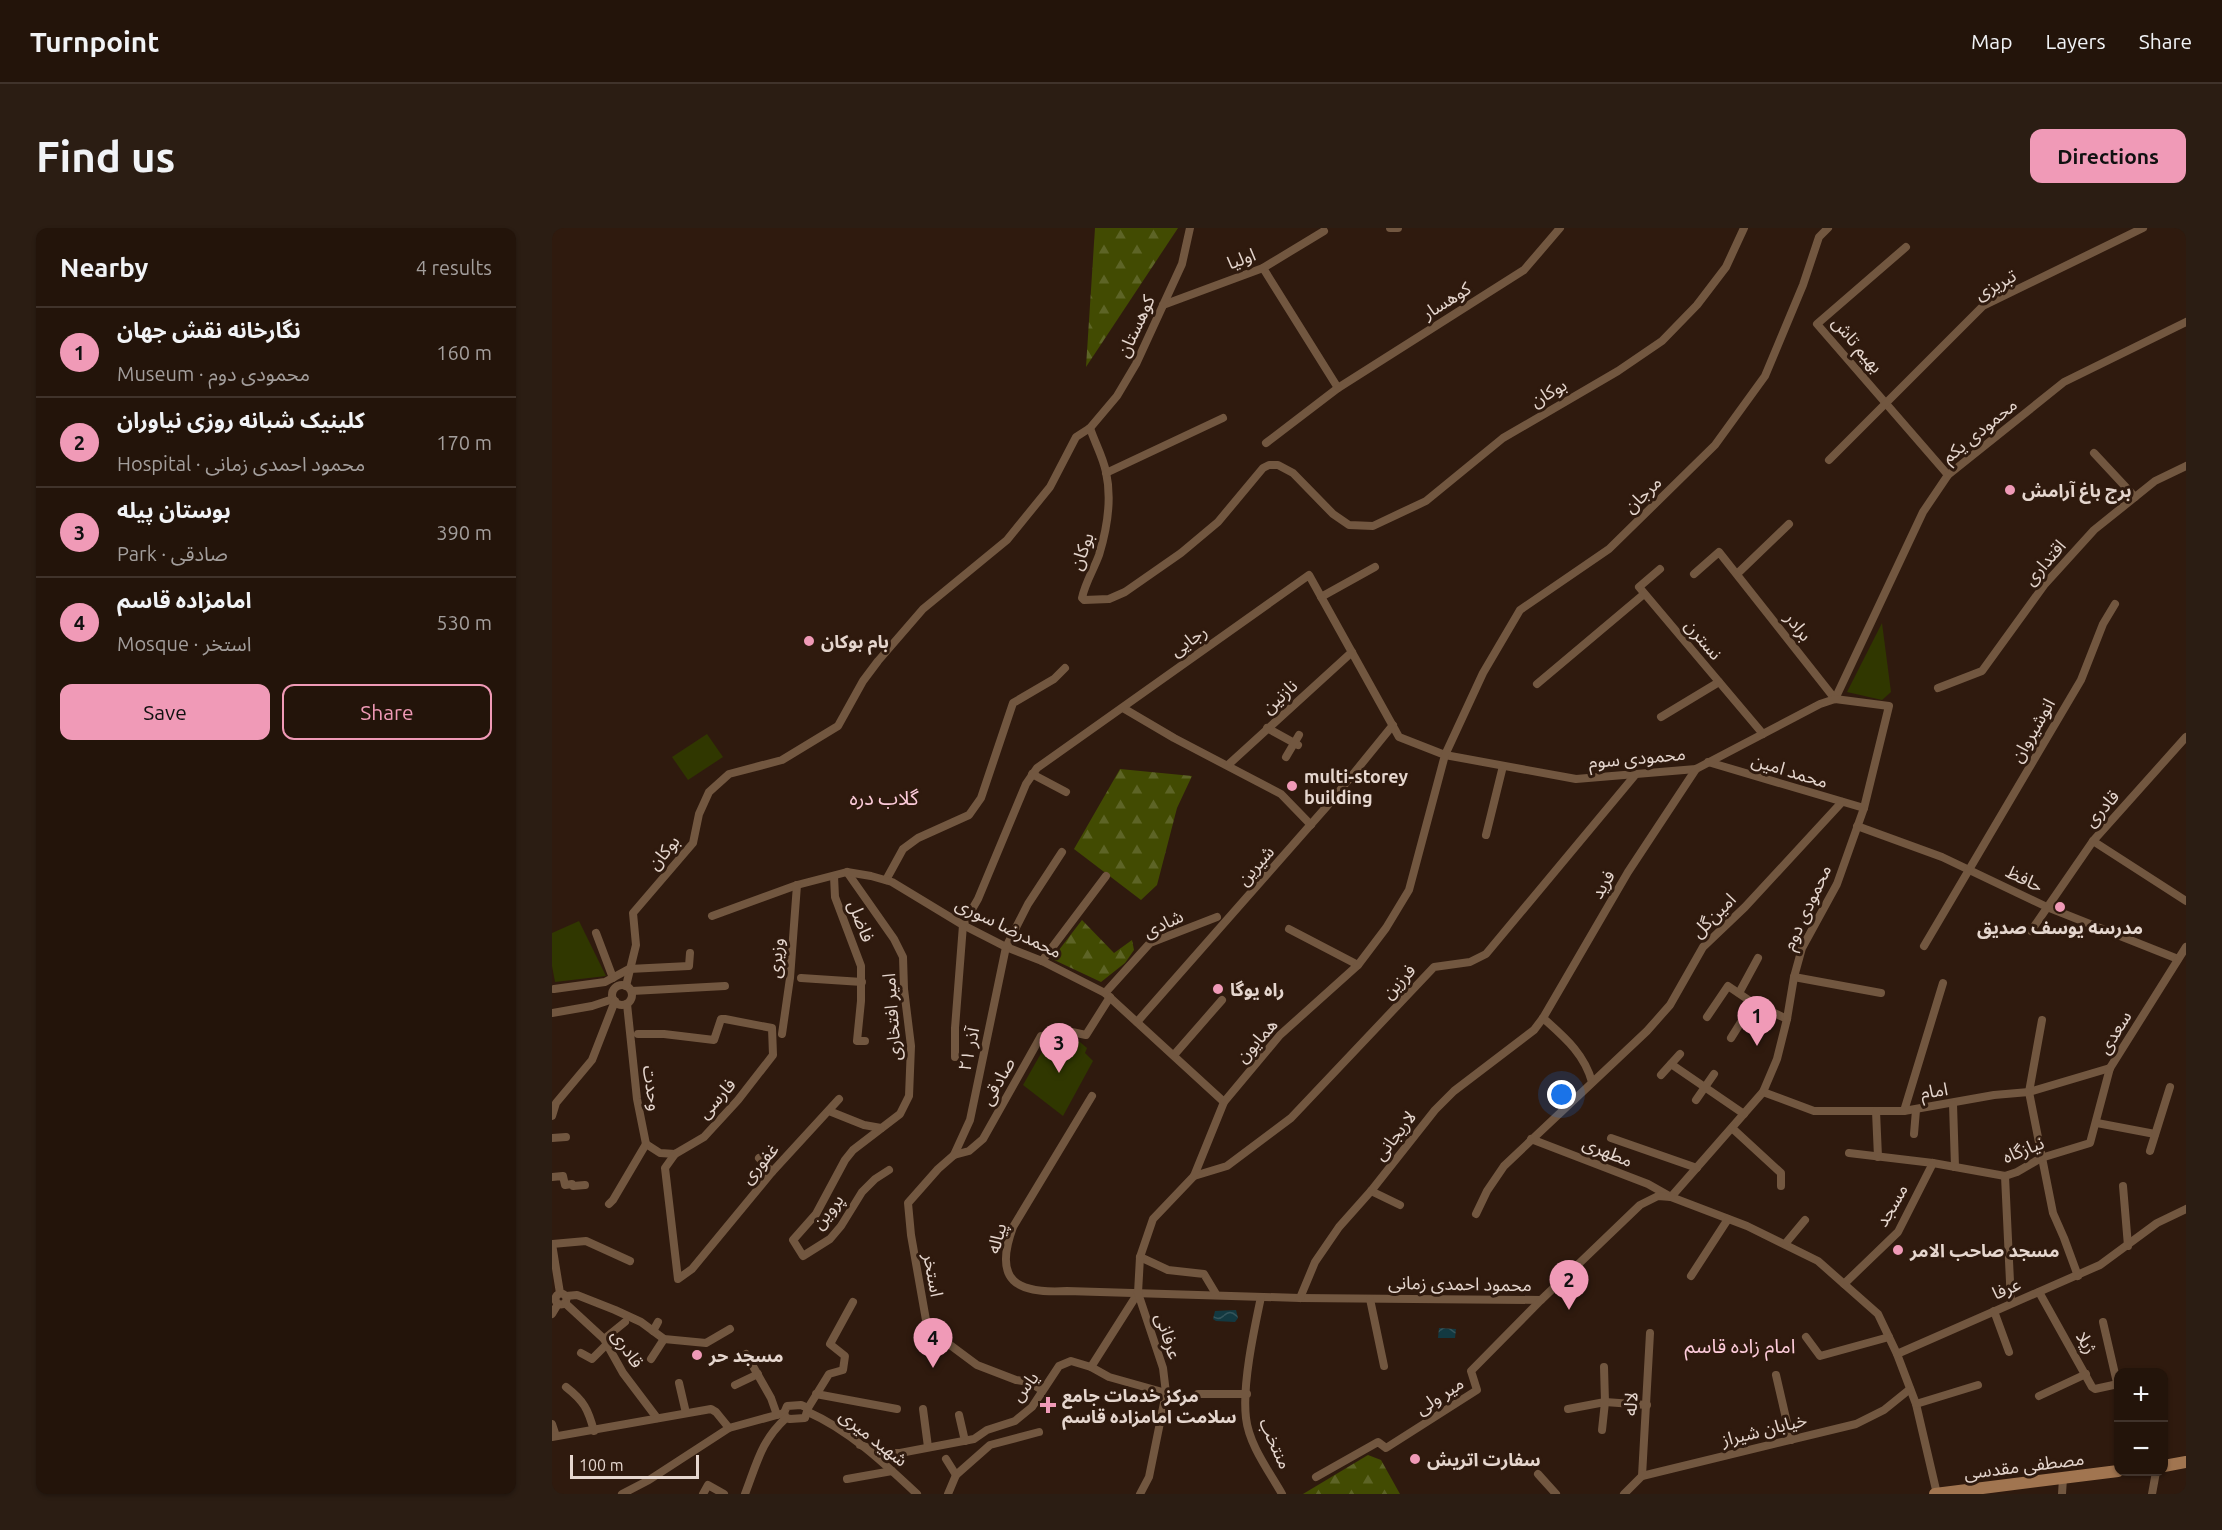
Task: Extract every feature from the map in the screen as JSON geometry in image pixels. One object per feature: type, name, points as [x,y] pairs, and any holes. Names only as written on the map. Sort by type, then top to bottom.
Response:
[{"type":"main road","points":[[2168,1465],[2186,1462]]},
{"type":"main road","name":"مصطفی مقدسی","points":[[1936,1494],[2114,1472]]},
{"type":"street","name":"کوهستان","points":[[1090,428],[1118,396],[1136,364],[1182,264],[1190,228]]},
{"type":"street","points":[[1390,228],[1398,228]]},
{"type":"street","name":"کوهسار","points":[[1266,443],[1338,388],[1524,270],[1560,228]]},
{"type":"street","name":"بوکان","points":[[629,988],[630,969],[636,945],[633,913],[693,843],[699,814],[709,792],[729,774],[782,760],[838,726],[863,681],[923,609],[1007,540],[1050,487],[1076,437],[1090,428],[1106,473],[1108,504],[1107,531],[1083,592],[1084,600],[1109,599],[1125,592],[1181,553],[1218,522],[1263,468],[1269,465],[1278,465],[1293,473],[1333,514],[1349,525],[1373,526],[1426,501],[1503,438],[1618,371],[1662,341],[1697,305],[1726,267],[1744,228]]},
{"type":"street","name":"مرجان","points":[[1445,755],[1483,673],[1520,610],[1609,549],[1715,445],[1765,376],[1803,285],[1819,237],[1828,228]]},
{"type":"street","name":"تبریزی","points":[[1829,460],[1983,306],[2143,228]]},
{"type":"street","name":"اولیا","points":[[1163,305],[1263,268],[1324,231]]},
{"type":"street","name":"بهیم تاش","points":[[1906,247],[1817,324],[1948,475]]},
{"type":"street","points":[[1263,268],[1338,388]]},
{"type":"street","name":"محمودی یکم","points":[[1835,699],[1923,512],[1948,475],[2064,382],[2186,322]]},
{"type":"street","points":[[1106,473],[1223,418]]},
{"type":"street","points":[[2094,453],[2135,497]]},
{"type":"street","points":[[2183,468],[2186,478]]},
{"type":"street","name":"اقتداری","points":[[1938,688],[1982,670],[2045,584],[2094,530],[2155,481],[2183,468]]},
{"type":"street","points":[[1737,574],[1789,524]]},
{"type":"street","name":"برادر","points":[[1694,574],[1719,552],[1835,699]]},
{"type":"street","points":[[1321,597],[1375,567]]},
{"type":"street","points":[[1537,684],[1644,594],[1639,585],[1660,569]]},
{"type":"street","name":"رجایی","points":[[963,925],[978,899],[1032,774],[1308,575],[1399,737],[1445,755]]},
{"type":"street","name":"نسترن","points":[[1644,594],[1762,734]]},
{"type":"street","name":"انوشیروان","points":[[1924,946],[2081,680],[2103,624],[2115,604]]},
{"type":"street","name":"نازنین","points":[[1228,765],[1352,652]]},
{"type":"street","points":[[886,880],[903,849],[918,838],[969,815],[981,798],[1014,703],[1054,679],[1065,668]]},
{"type":"street","points":[[1661,717],[1719,682]]},
{"type":"street","name":"محمودی سوم","points":[[1445,755],[1575,779],[1696,768],[1820,704],[1835,699]]},
{"type":"street","name":"محمودی دوم","points":[[1671,1197],[1763,1092],[1777,1059],[1794,977],[1809,934],[1837,885],[1864,808],[1889,706],[1835,699]]},
{"type":"street","points":[[1124,708],[1174,738],[1285,796],[1311,825]]},
{"type":"street","name":"شیرین","points":[[1137,1022],[1311,825],[1393,725]]},
{"type":"street","points":[[1268,728],[1297,741],[1286,757]]},
{"type":"street","name":"قادری","points":[[2031,932],[2093,842],[2186,737]]},
{"type":"street","name":"همایون","points":[[1138,1293],[1140,1257],[1153,1219],[1194,1176],[1224,1102],[1280,1035],[1358,965],[1386,928],[1409,890],[1445,755]]},
{"type":"street","name":"محمد امین","points":[[1708,762],[1864,808]]},
{"type":"street","points":[[1486,835],[1503,766]]},
{"type":"street","name":"فرید","points":[[1543,1018],[1628,872],[1696,768]]},
{"type":"street","points":[[1032,774],[1066,792]]},
{"type":"street","name":"فرزین","points":[[1194,1176],[1227,1166],[1291,1118],[1434,967],[1470,962],[1486,954],[1636,774]]},
{"type":"street","name":"امین‌گل","points":[[1476,1214],[1487,1191],[1504,1166],[1647,1031],[1670,1005],[1703,946],[1745,907],[1842,802]]},
{"type":"street","name":"حافظ","points":[[1857,825],[1970,869],[2047,907],[2178,959]]},
{"type":"street","points":[[2093,842],[2186,901]]},
{"type":"street","name":"۲۱ آذر","points":[[954,1155],[970,1120],[1006,947],[1028,904],[1062,852]]},
{"type":"street","name":"محمدرضا سوری","points":[[712,916],[797,885],[847,872],[886,880],[963,925],[1006,947],[1042,961],[1107,995],[1224,1102]]},
{"type":"street","name":"امیر افتخاری","points":[[793,1240],[816,1214],[852,1150],[900,1114],[909,1096],[911,1046],[904,989],[903,957],[888,930],[847,872]]},
{"type":"street","name":"فاضل","points":[[834,876],[835,897],[861,966],[862,982],[857,1041],[865,1041]]},
{"type":"street","points":[[1042,961],[1106,876]]},
{"type":"street","name":"وزیری","points":[[782,1034],[790,978],[797,885]]},
{"type":"street","name":"شادی","points":[[1107,995],[1150,943],[1217,917]]},
{"type":"street","points":[[955,1057],[963,925]]},
{"type":"street","points":[[1289,929],[1358,965]]},
{"type":"street","points":[[596,933],[613,978]]},
{"type":"street","name":"سعدی","points":[[2090,1143],[2110,1068],[2186,946]]},
{"type":"street","points":[[554,989],[605,982],[630,969],[689,966],[690,953]]},
{"type":"street","points":[[1740,993],[1758,958]]},
{"type":"street","points":[[1794,977],[1881,993]]},
{"type":"street","points":[[801,978],[862,982]]},
{"type":"street","points":[[1904,1112],[1944,983]]},
{"type":"street","points":[[552,1116],[556,1103],[592,1060],[614,1000],[615,988],[621,985],[629,988],[725,986]]},
{"type":"street","points":[[1707,1017],[1726,988],[1732,987],[1753,1003],[1787,1019]]},
{"type":"street","points":[[554,1011],[592,1006],[614,1000],[620,1004],[627,1004],[632,997],[629,988]]},
{"type":"street","name":"صادقی","points":[[908,1203],[938,1169],[954,1155],[969,1151],[983,1139],[1041,1036],[1059,1041],[1067,1030],[1086,1035],[1107,995]]},
{"type":"street","points":[[1174,1055],[1222,1000]]},
{"type":"street","points":[[1731,1038],[1753,1003]]},
{"type":"street","name":"وحدت","points":[[627,1004],[637,1099],[646,1144]]},
{"type":"street","points":[[1543,1018],[1573,1045],[1588,1068],[1592,1082]]},
{"type":"street","name":"لاریجانی","points":[[1300,1298],[1315,1262],[1339,1227],[1371,1191],[1435,1110],[1454,1091],[1534,1030],[1543,1018]]},
{"type":"street","name":"فارسی","points":[[638,1034],[664,1034],[714,1040],[721,1019],[772,1028],[773,1055],[738,1100],[704,1137],[675,1154]]},
{"type":"street","points":[[2042,1020],[2029,1092],[2053,1213],[2078,1276]]},
{"type":"street","points":[[1661,1075],[1680,1054]]},
{"type":"street","points":[[1671,1064],[1744,1114]]},
{"type":"street","name":"امام","points":[[1763,1092],[1814,1111],[1904,1112],[1994,1095],[2029,1092],[2110,1068]]},
{"type":"street","points":[[1696,1100],[1714,1074]]},
{"type":"street","points":[[2150,1151],[2170,1087]]},
{"type":"street","name":"پیاله","points":[[1092,1096],[1013,1227],[1006,1250],[1006,1267],[1014,1281],[1027,1289],[1044,1293],[1138,1293]]},
{"type":"street","name":"غفوری","points":[[675,1154],[666,1168],[678,1279],[692,1269],[772,1172],[839,1099]]},
{"type":"street","points":[[1953,1104],[1955,1167]]},
{"type":"street","points":[[1914,1134],[1916,1110]]},
{"type":"street","points":[[829,1111],[864,1125],[881,1128]]},
{"type":"street","points":[[1876,1111],[1878,1157]]},
{"type":"street","points":[[2097,1123],[2155,1134]]},
{"type":"street","points":[[1732,1128],[1780,1173],[1781,1186]]},
{"type":"street","points":[[552,1138],[566,1137]]},
{"type":"street","points":[[1611,1138],[1697,1168]]},
{"type":"street","name":"مطهری","points":[[1531,1139],[1648,1184],[1671,1197]]},
{"type":"street","name":"نیازگاه","points":[[1849,1153],[1932,1163],[2005,1176],[2041,1158],[2090,1143]]},
{"type":"street","points":[[609,1204],[646,1144],[660,1153],[675,1154]]},
{"type":"street","points":[[759,1158],[772,1172]]},
{"type":"street","name":"مسجد","points":[[1844,1284],[1898,1232],[1932,1163]]},
{"type":"street","name":"پروین","points":[[793,1240],[803,1256],[830,1239],[862,1192],[875,1179],[889,1170]]},
{"type":"street","points":[[552,1177],[563,1176],[565,1185],[585,1185]]},
{"type":"street","points":[[2005,1176],[2011,1303]]},
{"type":"street","points":[[2123,1186],[2128,1246]]},
{"type":"street","points":[[1371,1191],[1400,1205]]},
{"type":"street","name":"محمود احمدی زمانی","points":[[1138,1293],[1300,1298],[1541,1300],[1640,1205],[1658,1196],[1671,1197]]},
{"type":"street","points":[[1671,1197],[1728,1219],[1818,1261],[1878,1314],[1897,1354],[1916,1404],[1936,1494]]},
{"type":"street","name":"استخر","points":[[908,1203],[926,1320],[938,1336],[977,1365],[1016,1380],[1029,1382],[1042,1390]]},
{"type":"street","name":"عرفا","points":[[1897,1354],[2100,1265],[2157,1223],[2186,1209]]},
{"type":"street","points":[[1691,1276],[1728,1219]]},
{"type":"street","points":[[1785,1244],[1805,1220]]},
{"type":"street","points":[[562,1299],[552,1244],[586,1241],[630,1262]]},
{"type":"street","points":[[1140,1257],[1168,1270],[1204,1274],[1216,1294]]},
{"type":"street","name":"ژیلا","points":[[2039,1292],[2094,1388],[2114,1386]]},
{"type":"street","points":[[1091,1367],[1138,1293]]},
{"type":"street","name":"عرفانی","points":[[1138,1293],[1163,1368],[1166,1393],[1149,1477],[1140,1494]]},
{"type":"street","points":[[552,1314],[562,1299],[577,1295],[641,1322],[668,1340],[706,1343],[730,1329]]},
{"type":"street","name":"منتخب","points":[[1261,1297],[1255,1325],[1246,1419],[1257,1451],[1282,1494]]},
{"type":"street","name":"قادری","points":[[562,1299],[605,1342],[657,1418]]},
{"type":"street","points":[[1370,1299],[1384,1366]]},
{"type":"street","name":"میر ولی","points":[[1316,1477],[1378,1442],[1386,1448],[1477,1390],[1471,1371],[1541,1300]]},
{"type":"street","points":[[622,1494],[649,1480],[729,1428],[782,1415],[805,1418],[816,1394],[829,1374],[844,1368],[845,1356],[830,1344],[853,1302]]},
{"type":"street","points":[[1994,1311],[2009,1352]]},
{"type":"street","points":[[581,1353],[592,1359],[625,1322]]},
{"type":"street","points":[[653,1331],[658,1322]]},
{"type":"street","name":"ژیلا","points":[[2103,1322],[2114,1369]]},
{"type":"street","name":"لاله","points":[[1642,1476],[1650,1333]]},
{"type":"street","points":[[1806,1337],[1820,1356],[1889,1337]]},
{"type":"street","points":[[651,1359],[668,1340]]},
{"type":"street","points":[[746,1354],[782,1415]]},
{"type":"street","name":"یاس","points":[[860,1445],[886,1453],[900,1453],[974,1439],[987,1430],[1015,1421],[1032,1407],[1059,1366],[1071,1361],[1091,1367],[1109,1377],[1166,1393]]},
{"type":"street","points":[[1602,1430],[1605,1402],[1604,1367]]},
{"type":"street","points":[[735,1385],[758,1374]]},
{"type":"street","points":[[2039,1396],[2086,1374]]},
{"type":"street","points":[[1776,1375],[1791,1440]]},
{"type":"street","points":[[679,1383],[686,1413]]},
{"type":"street","points":[[1916,1404],[1978,1385]]},
{"type":"street","points":[[566,1387],[578,1396],[589,1410],[594,1431]]},
{"type":"street","name":"خیابان شیراز","points":[[1642,1476],[1856,1424],[1884,1410],[1910,1389]]},
{"type":"street","points":[[816,1394],[897,1409]]},
{"type":"street","points":[[1198,1394],[1247,1394]]},
{"type":"street","points":[[1568,1409],[1605,1402],[1647,1405]]},
{"type":"street","points":[[745,1494],[764,1444],[785,1408],[791,1405],[801,1405],[808,1410]]},
{"type":"street","points":[[552,1424],[554,1437],[711,1409],[729,1428]]},
{"type":"street","points":[[923,1409],[928,1447]]},
{"type":"street","name":"شهید میری","points":[[808,1410],[860,1445],[917,1494]]},
{"type":"street","points":[[959,1415],[965,1441]]},
{"type":"street","points":[[987,1430],[990,1445]]},
{"type":"street","points":[[948,1494],[956,1475],[990,1445],[1039,1432]]},
{"type":"street","points":[[946,1459],[956,1475]]},
{"type":"street","points":[[847,1479],[892,1471]]},
{"type":"street","points":[[1538,1474],[1556,1494]]},
{"type":"street","points":[[1624,1494],[1642,1476]]},
{"type":"street","points":[[2152,1494],[2155,1476]]},
{"type":"street","points":[[2062,1494],[2063,1478]]},
{"type":"street","points":[[703,1494],[708,1485],[724,1494]]},
{"type":"green space","points":[[1095,228],[1178,228],[1086,367]]},
{"type":"green space","points":[[1882,623],[1891,692],[1882,700],[1847,692]]},
{"type":"green space","points":[[707,734],[723,757],[688,780],[672,757]]},
{"type":"green space","points":[[1120,769],[1192,776],[1177,808],[1157,885],[1141,900],[1074,849]]},
{"type":"green space","points":[[1082,920],[1114,953],[1132,940],[1134,950],[1125,963],[1101,982],[1052,959]]},
{"type":"green space","points":[[579,921],[606,976],[555,982],[552,966],[552,933]]},
{"type":"green space","points":[[1056,1027],[1063,1032],[1068,1032],[1087,1048],[1085,1053],[1093,1061],[1063,1116],[1023,1085]]},
{"type":"green space","points":[[1368,1455],[1381,1460],[1400,1494],[1303,1494]]},
{"type":"water","points":[[1236,1310],[1238,1318],[1235,1322],[1213,1319],[1215,1311]]},
{"type":"water","points":[[1439,1328],[1456,1329],[1455,1338],[1438,1338]]},
{"type":"place","name":"برج باغ آرامش","points":[[2010,490]]},
{"type":"place","name":"بام بوکان","points":[[809,641]]},
{"type":"place","name":"multi-storey building","points":[[1292,786]]},
{"type":"place","name":"مدرسه یوسف صدیق","points":[[2060,907]]},
{"type":"place","name":"راه یوگا","points":[[1218,989]]},
{"type":"place","name":"نگارخانه نقش جهان","points":[[1757,1046]]},
{"type":"place","name":"بوستان پیله","points":[[1059,1073]]},
{"type":"place","name":"مسجد صاحب الامر","points":[[1898,1250]]},
{"type":"place","name":"کلینیک شبانه روزی نیاوران","points":[[1569,1310]]},
{"type":"place","name":"مسجد حر","points":[[697,1355]]},
{"type":"place","name":"امامزاده قاسم","points":[[933,1368]]},
{"type":"place","name":"مرکز خدمات جامع سلامت امامزاده قاسم","points":[[1048,1405]]},
{"type":"place","name":"سفارت اتریش","points":[[1415,1459]]},
{"type":"district","name":"گلاب دره","points":[[884,797]]},
{"type":"district","name":"امام زاده قاسم","points":[[1740,1345]]}]
